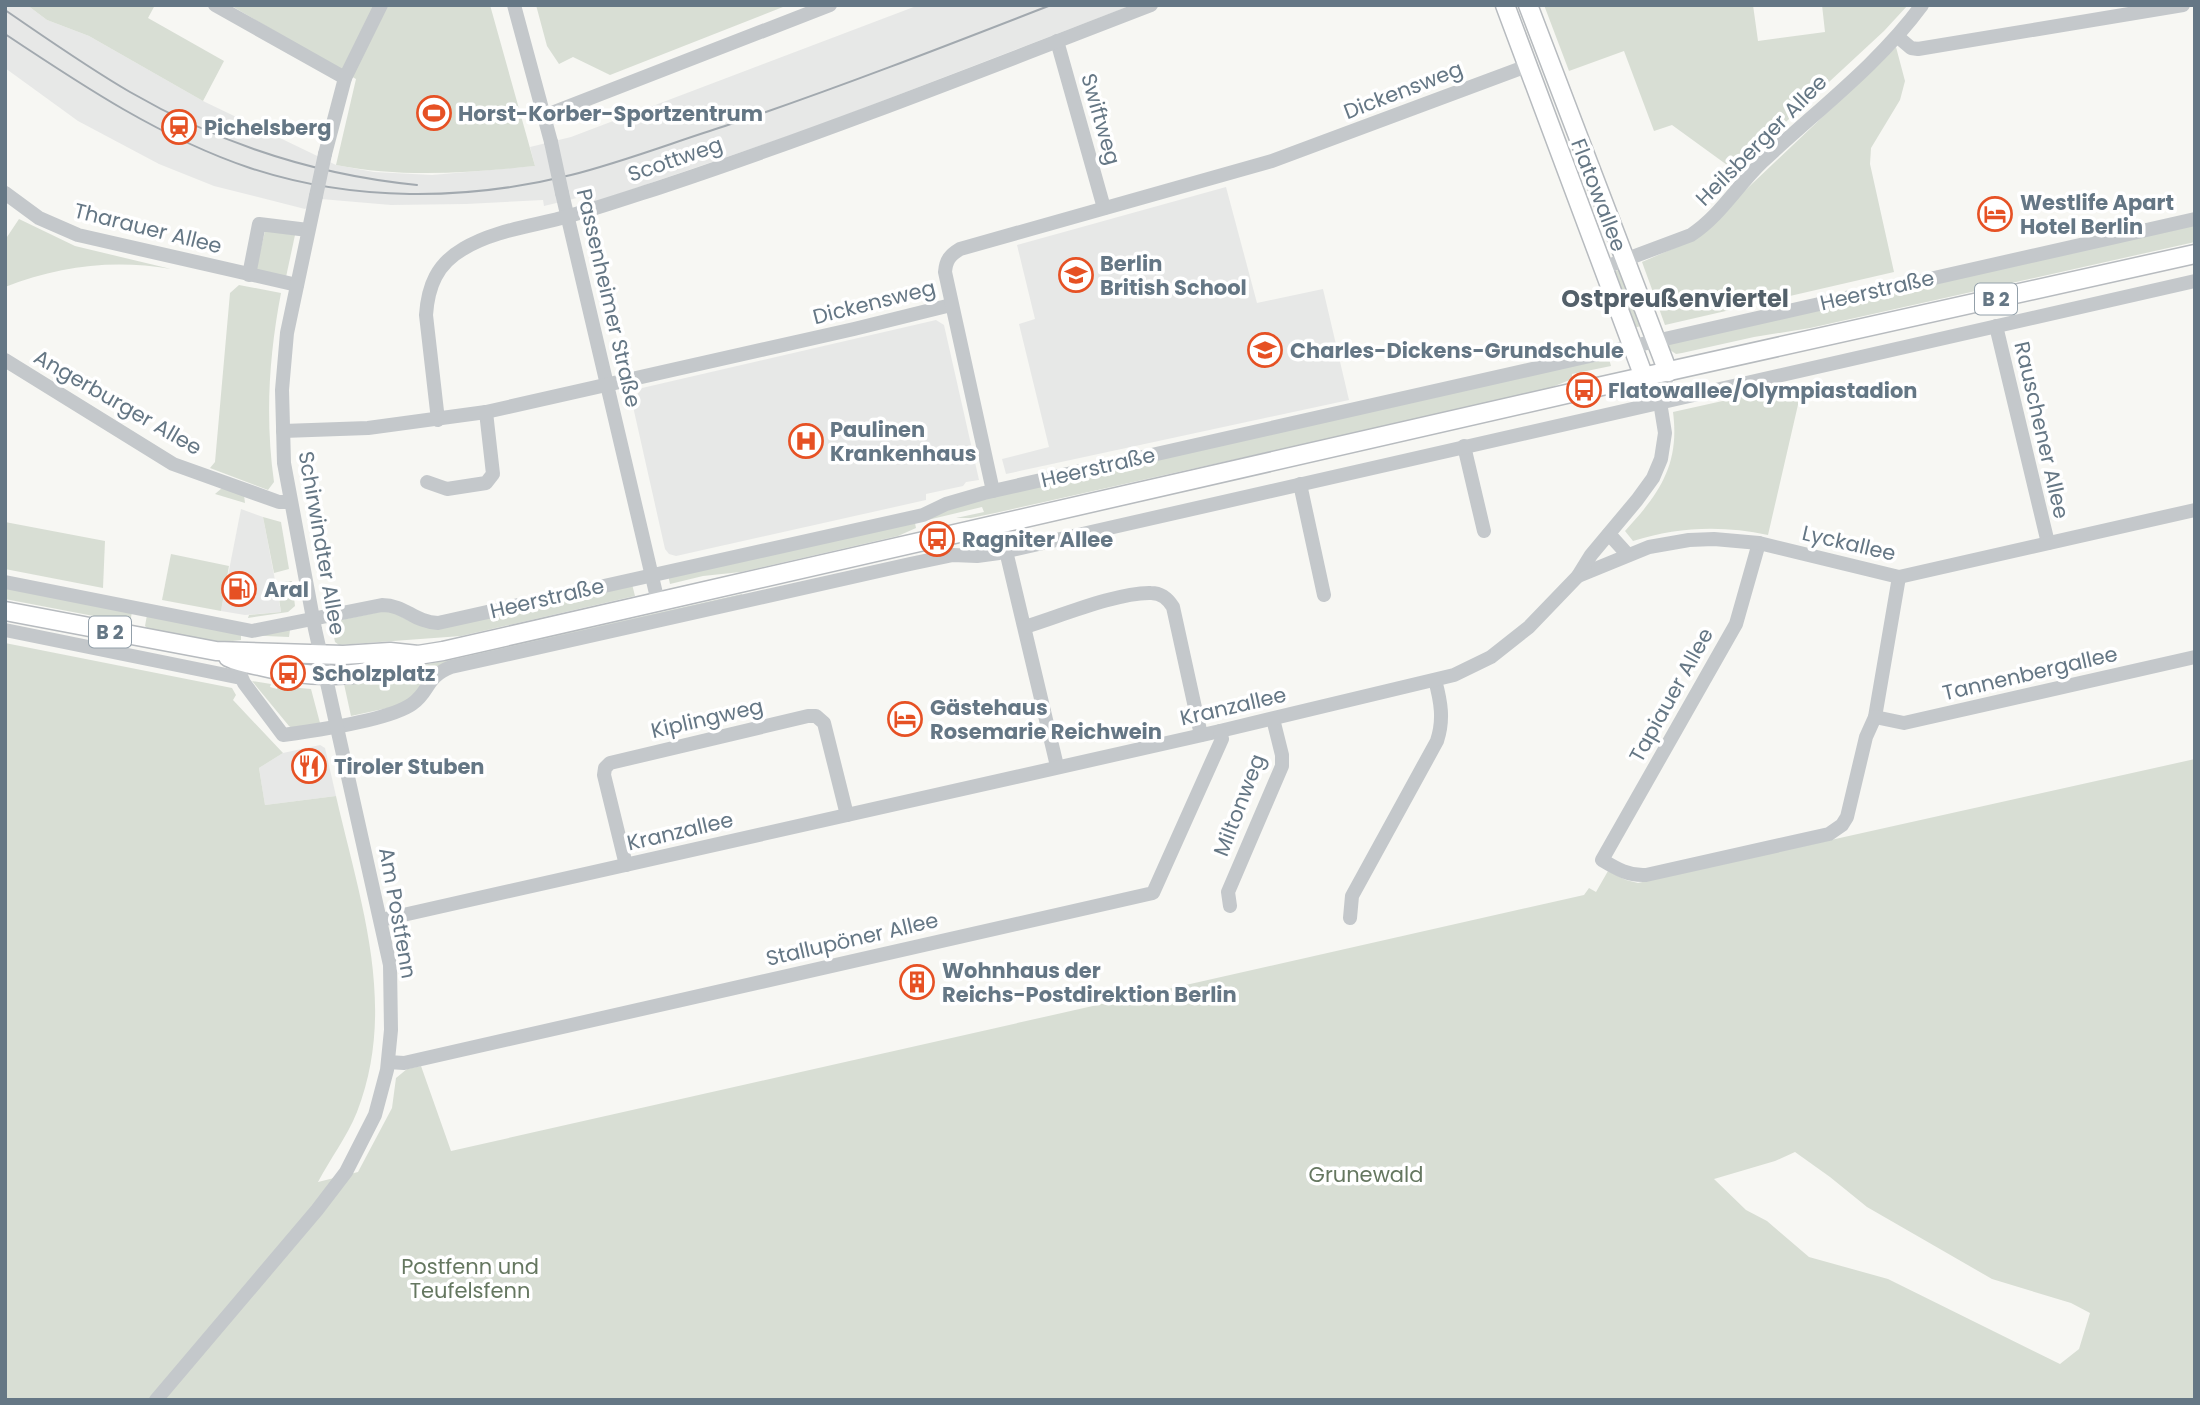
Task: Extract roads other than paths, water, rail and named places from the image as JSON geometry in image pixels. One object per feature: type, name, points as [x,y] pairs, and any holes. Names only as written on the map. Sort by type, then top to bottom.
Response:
[{"type":"main road","name":"Flatowallee","points":[[1505,5],[1644,377]]},
{"type":"main road","name":"Flatowallee","points":[[1528,5],[1668,372]]},
{"type":"main road","points":[[1527,66],[1548,58]]},
{"type":"main road","name":"Heerstraße","points":[[216,651],[233,660],[288,673],[326,676],[384,667],[418,655],[2195,254]]},
{"type":"main road","name":"Heerstraße","points":[[5,611],[216,651],[322,655],[390,652],[418,655]]},
{"type":"street","points":[[215,5],[345,78]]},
{"type":"street","name":"Schirwindter Allee","points":[[322,655],[284,463],[284,362],[287,333],[308,230],[345,78],[381,5]]},
{"type":"street","name":"Passenheimer Straße","points":[[514,5],[551,142],[659,602]]},
{"type":"street","points":[[544,116],[830,5]]},
{"type":"street","name":"Scottweg","points":[[438,420],[426,315],[430,289],[439,269],[459,251],[475,242],[566,209],[758,153],[1151,5]]},
{"type":"street","name":"Heilsberger Allee","points":[[1603,268],[1691,235],[1703,227],[1759,165],[1898,37],[1922,5]]},
{"type":"street","points":[[1898,37],[1911,48],[1918,49],[2183,5]]},
{"type":"street","name":"Swiftweg","points":[[1058,41],[1104,208]]},
{"type":"street","name":"Dickensweg","points":[[283,430],[368,428],[486,412],[853,330],[951,305],[946,263],[951,254],[960,249],[1272,161],[1527,66]]},
{"type":"street","name":"Tharauer Allee","points":[[5,193],[39,218],[78,235],[297,285]]},
{"type":"street","name":"Heerstraße","points":[[5,582],[252,631],[389,605],[420,621],[438,623],[923,515],[965,498],[993,491],[2195,219]]},
{"type":"street","points":[[249,275],[259,224],[308,230]]},
{"type":"street","points":[[233,660],[241,678],[284,735],[337,726],[393,712],[412,704],[432,677],[451,667],[953,555],[977,556],[1006,551],[2195,281]]},
{"type":"street","points":[[951,305],[993,491]]},
{"type":"street","name":"Rauschener Allee","points":[[1996,326],[2048,543]]},
{"type":"street","name":"Angerburger Allee","points":[[5,360],[173,464],[279,502],[290,502]]},
{"type":"street","points":[[1660,402],[1668,372]]},
{"type":"street","points":[[1644,377],[1660,402]]},
{"type":"street","name":"Kranzallee","points":[[381,920],[1273,719],[1435,680],[1473,667],[1509,644],[1578,576],[1591,555],[1637,500],[1658,469],[1665,433],[1660,402]]},
{"type":"street","points":[[427,482],[447,489],[486,483],[491,479],[493,474],[486,412]]},
{"type":"street","points":[[1464,446],[1483,531]]},
{"type":"street","points":[[1300,484],[1324,595]]},
{"type":"street","name":"Lyckallee","points":[[1578,576],[1649,547],[1714,539],[1759,543],[1899,577],[2048,543],[2194,515]]},
{"type":"street","points":[[1609,534],[1628,555]]},
{"type":"street","name":"Tapiauer Allee","points":[[1759,543],[1736,624],[1602,860],[1622,872],[1646,875],[1829,834],[1842,825],[1847,817],[1866,737],[1875,717]]},
{"type":"street","points":[[1006,551],[1057,766]]},
{"type":"street","points":[[1875,717],[1899,577]]},
{"type":"street","points":[[1025,627],[1122,597],[1151,593],[1161,595],[1172,607],[1201,735]]},
{"type":"street","points":[[5,630],[241,678]]},
{"type":"street","name":"Am Postfenn","points":[[156,1400],[346,1172],[375,1115],[384,1087],[391,1030],[390,965],[322,655]]},
{"type":"street","name":"Tannenbergallee","points":[[1875,717],[1904,723],[2195,657]]},
{"type":"street","points":[[1350,918],[1352,897],[1437,741],[1442,717],[1435,680]]},
{"type":"street","name":"Kiplingweg","points":[[626,865],[604,775],[605,768],[610,763],[797,719],[817,716],[824,723],[847,815]]},
{"type":"street","name":"Miltonweg","points":[[1230,906],[1228,892],[1282,766],[1273,719]]},
{"type":"street","name":"Stallupöner Allee","points":[[388,1062],[404,1063],[1153,892],[1222,738],[1220,731]]},
{"type":"tram line","points":[[5,34],[93,91],[154,126],[185,142],[250,168],[329,187],[369,192],[450,193],[531,184],[610,164],[807,97],[1051,5]]},
{"type":"tram line","points":[[5,10],[114,82],[198,127],[305,165],[417,185]]},
{"type":"place","name":"Horst-Korber-Sportzentrum","points":[[434,113]]},
{"type":"place","name":"Pichelsberg","points":[[179,127]]},
{"type":"place","name":"Westlife Apart Hotel Berlin","points":[[1995,214]]},
{"type":"place","name":"Berlin British School","points":[[1076,275]]},
{"type":"place","name":"Charles-Dickens-Grundschule","points":[[1265,350]]},
{"type":"place","name":"Flatowallee/Olympiastadion","points":[[1584,390]]},
{"type":"place","name":"Paulinen Krankenhaus","points":[[806,441]]},
{"type":"place","name":"Ragniter Allee","points":[[937,539]]},
{"type":"place","name":"Aral","points":[[239,589]]},
{"type":"place","name":"Scholzplatz","points":[[288,673]]},
{"type":"place","name":"Gästehaus Rosemarie Reichwein","points":[[905,719]]},
{"type":"place","name":"Tiroler Stuben","points":[[309,766]]},
{"type":"place","name":"Wohnhaus der Reichs-Postdirektion Berlin","points":[[917,982]]},
{"type":"district","name":"Ostpreußenviertel","points":[[1675,298]]},
{"type":"park label","name":"Grunewald","points":[[1366,1174]]},
{"type":"park label","name":"Postfenn und Teufelsfenn","points":[[470,1278]]}]
